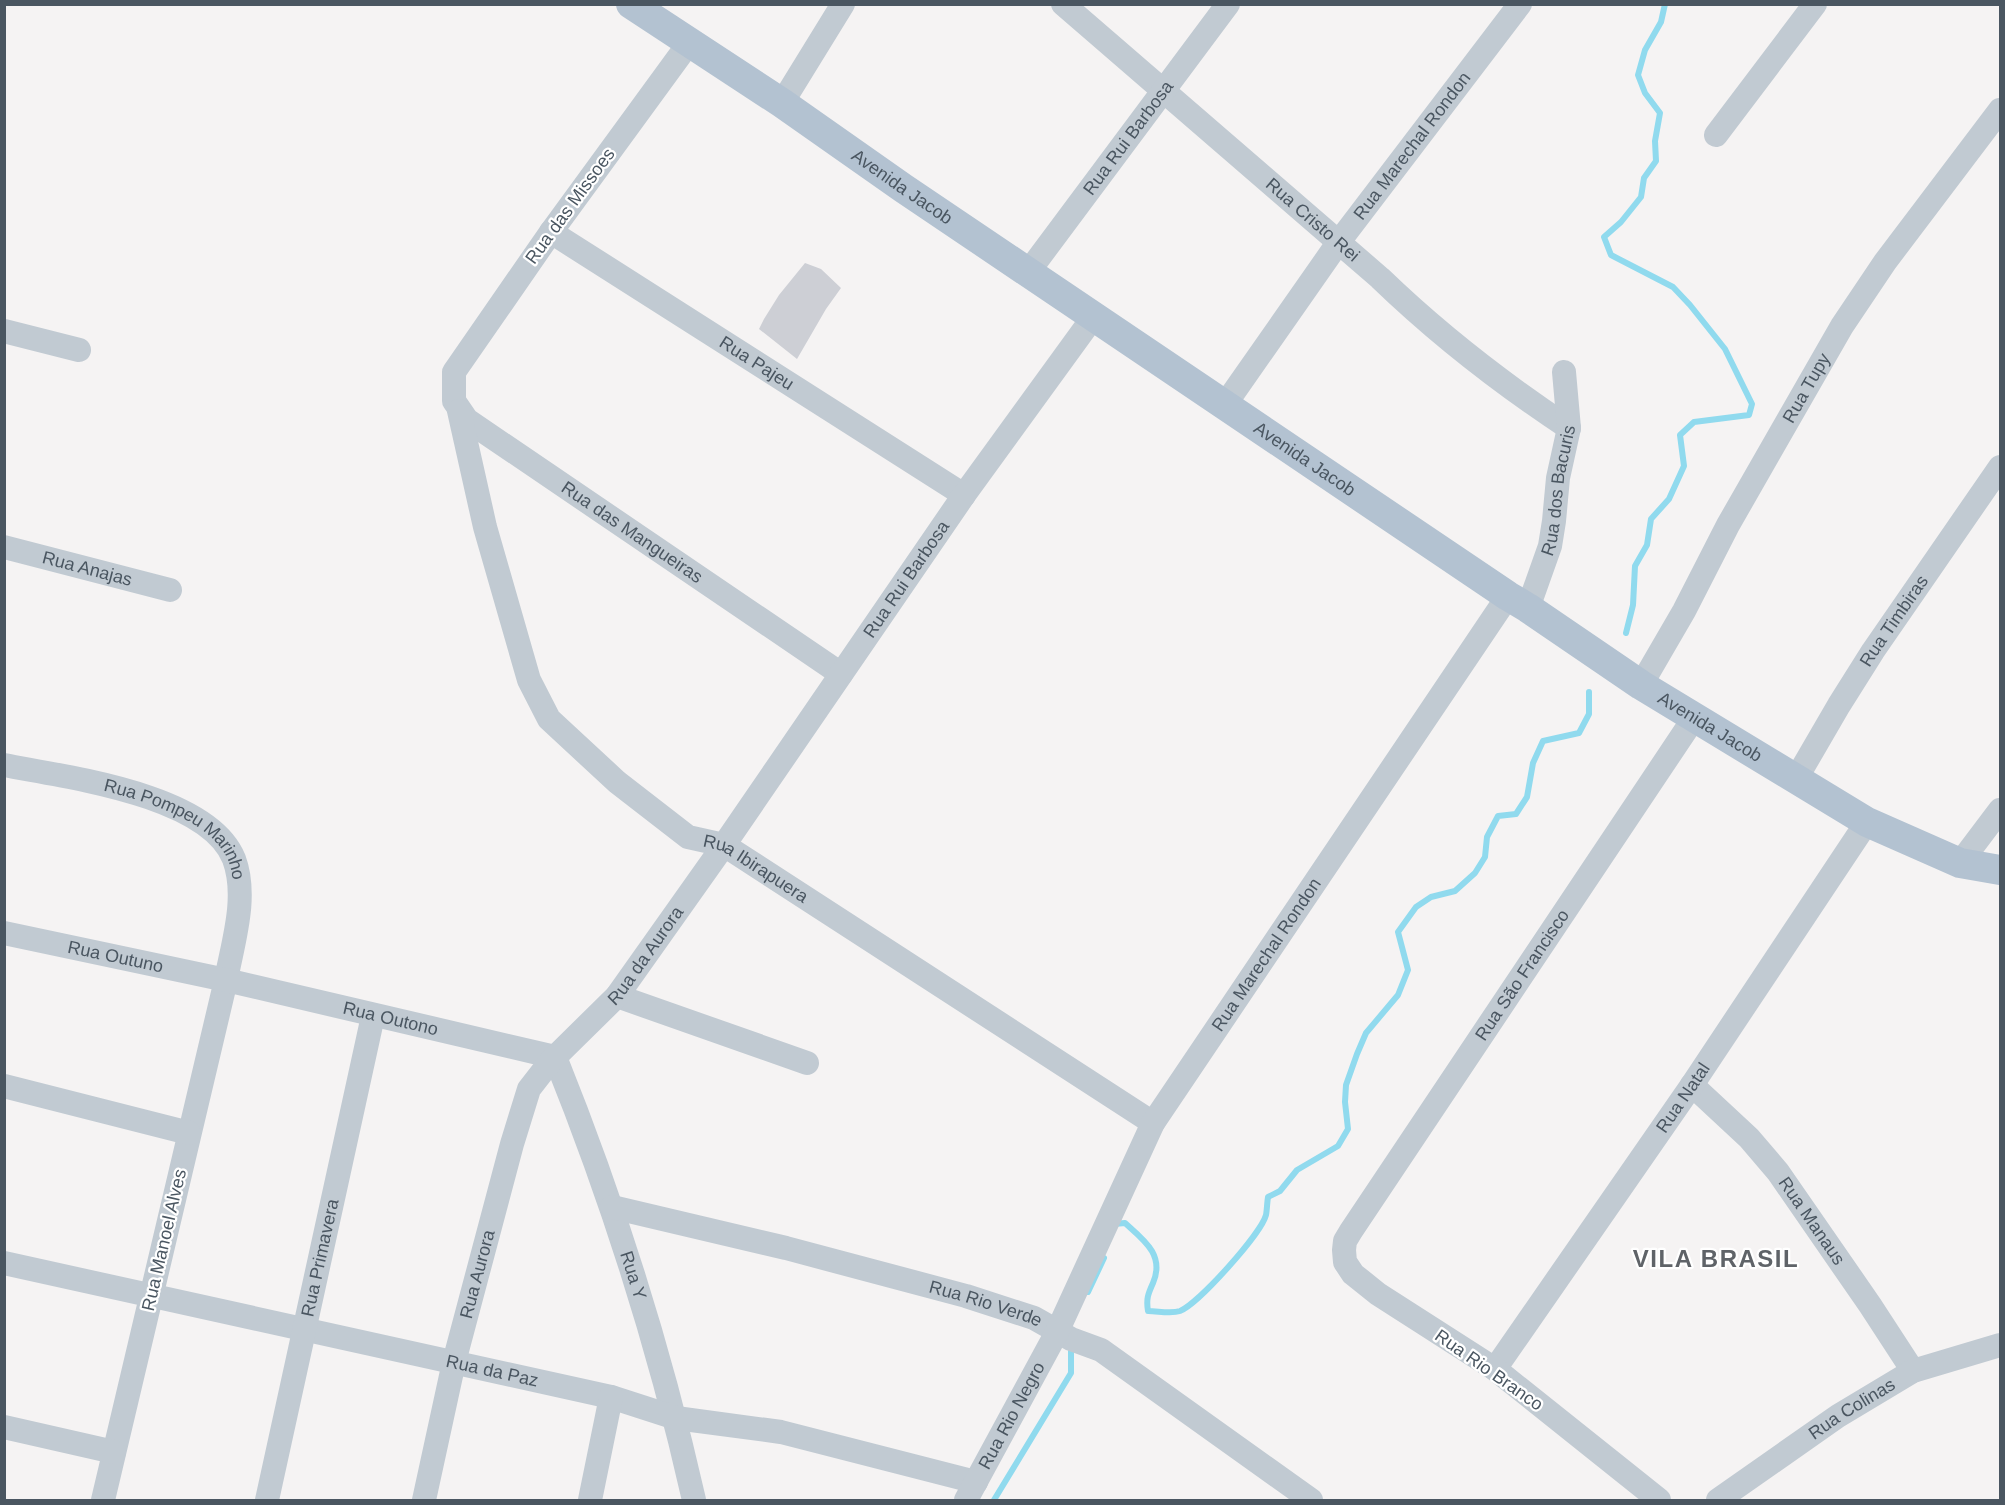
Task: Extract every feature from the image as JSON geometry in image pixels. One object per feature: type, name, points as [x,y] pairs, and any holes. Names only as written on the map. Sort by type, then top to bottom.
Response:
[{"type":"main road","name":"Avenida Jacob","points":[[649,10],[689,43],[782,103],[1224,406],[1641,685],[1867,822],[1960,863],[2001,870]]},
{"type":"street","points":[[782,103],[843,4]]},
{"type":"street","name":"Rua Cristo Rei","points":[[1063,4],[1380,278],[1421,318],[1505,386],[1569,428]]},
{"type":"street","name":"Rua Rui Barbosa","points":[[1029,272],[1228,4]]},
{"type":"street","name":"Rua Marechal Rondon","points":[[1224,406],[1338,243],[1520,4]]},
{"type":"street","points":[[1716,135],[1815,4]]},
{"type":"street","name":"Rua das Missoes","points":[[459,411],[454,401],[453,372],[551,232],[689,43]]},
{"type":"street","name":"Rua Tupy","points":[[1641,685],[1684,611],[1728,525],[1842,326],[1885,262],[2001,110]]},
{"type":"street","name":"Rua Pajeu","points":[[551,232],[964,495]]},
{"type":"street","name":"Rua Rui Barbosa","points":[[724,846],[964,495],[1094,316]]},
{"type":"street","points":[[4,330],[79,350]]},
{"type":"street","name":"Rua dos Bacuris","points":[[1518,602],[1550,546],[1558,478],[1569,428],[1564,372]]},
{"type":"street","name":"Rua das Mangueiras","points":[[459,411],[467,420],[841,674]]},
{"type":"street","name":"Rua Ibirapuera","points":[[459,411],[484,528],[529,680],[549,719],[617,782],[688,837],[724,846],[1153,1124]]},
{"type":"street","name":"Rua Timbiras","points":[[1797,779],[1839,705],[1874,651],[2001,467]]},
{"type":"street","name":"Rua Anajas","points":[[4,547],[170,590]]},
{"type":"street","name":"Rua Marechal Rondon","points":[[1057,1332],[1153,1124],[1518,602]]},
{"type":"street","name":"Rua São Francisco","points":[[1351,1231],[1694,718]]},
{"type":"street","name":"Rua Pompeu Marinho","points":[[4,765],[131,791],[191,816],[206,824],[218,835],[234,860],[239,892],[238,920],[226,980]]},
{"type":"street","points":[[1960,863],[2001,810]]},
{"type":"street","name":"Rua Natal","points":[[1495,1370],[1692,1085],[1867,822]]},
{"type":"street","name":"Rua da Aurora","points":[[555,1057],[617,996],[724,846]]},
{"type":"street","name":"Rua Outuno","points":[[4,933],[226,980]]},
{"type":"street","name":"Rua Outono","points":[[226,980],[555,1057]]},
{"type":"street","name":"Rua Manoel Alves","points":[[103,1500],[226,980]]},
{"type":"street","points":[[617,996],[807,1063]]},
{"type":"street","name":"Rua Primavera","points":[[267,1500],[374,1016]]},
{"type":"street","name":"Rua Y","points":[[555,1057],[612,1207],[676,1418],[694,1500]]},
{"type":"street","name":"Rua Aurora","points":[[424,1500],[454,1362],[525,1098],[535,1080],[555,1057]]},
{"type":"street","name":"Rua Manaus","points":[[1692,1085],[1749,1138],[1778,1172],[1913,1371]]},
{"type":"street","points":[[4,1086],[189,1133]]},
{"type":"street","name":"Rua Rio Verde","points":[[612,1207],[786,1248],[966,1296],[1034,1318],[1057,1332],[1101,1350],[1311,1500]]},
{"type":"street","name":"Rua Rio Branco","points":[[1351,1231],[1345,1240],[1344,1250],[1345,1262],[1353,1274],[1378,1294],[1495,1370],[1659,1500]]},
{"type":"street","name":"Rua da Paz","points":[[4,1263],[611,1398],[676,1418],[781,1432],[971,1491]]},
{"type":"street","name":"Rua Rio Negro","points":[[971,1491],[1057,1332]]},
{"type":"street","name":"Rua Colinas","points":[[1718,1500],[1838,1416],[1913,1371],[2001,1345]]},
{"type":"street","points":[[590,1500],[611,1398]]},
{"type":"street","points":[[4,1428],[114,1452]]},
{"type":"building","points":[[805,263],[821,269],[841,288],[797,359],[759,329],[779,295]]},
{"type":"waterway","points":[[1626,633],[1633,605],[1635,566],[1647,545],[1651,519],[1669,499],[1684,466],[1680,435],[1694,422],[1749,415],[1752,404],[1725,349],[1690,305],[1673,287],[1611,255],[1604,237],[1621,222],[1641,197],[1644,178],[1656,161],[1655,141],[1660,113],[1645,93],[1638,75],[1645,50],[1661,22],[1665,4]]},
{"type":"waterway","points":[[1114,1224],[1125,1223],[1145,1242],[1154,1256],[1156,1273],[1148,1297],[1148,1311],[1180,1311],[1189,1306],[1214,1283],[1253,1237],[1266,1215],[1268,1197],[1280,1191],[1297,1170],[1338,1146],[1348,1129],[1346,1085],[1357,1054],[1366,1033],[1398,995],[1408,970],[1398,932],[1416,907],[1431,897],[1455,891],[1475,873],[1485,857],[1487,837],[1498,816],[1516,814],[1527,797],[1533,763],[1543,741],[1579,733],[1589,714],[1589,692]]},
{"type":"waterway","points":[[1088,1292],[1104,1258]]},
{"type":"waterway","points":[[994,1500],[1071,1373],[1071,1346]]},
{"type":"district","name":"VILA BRASIL","points":[[1716,1258]]}]
